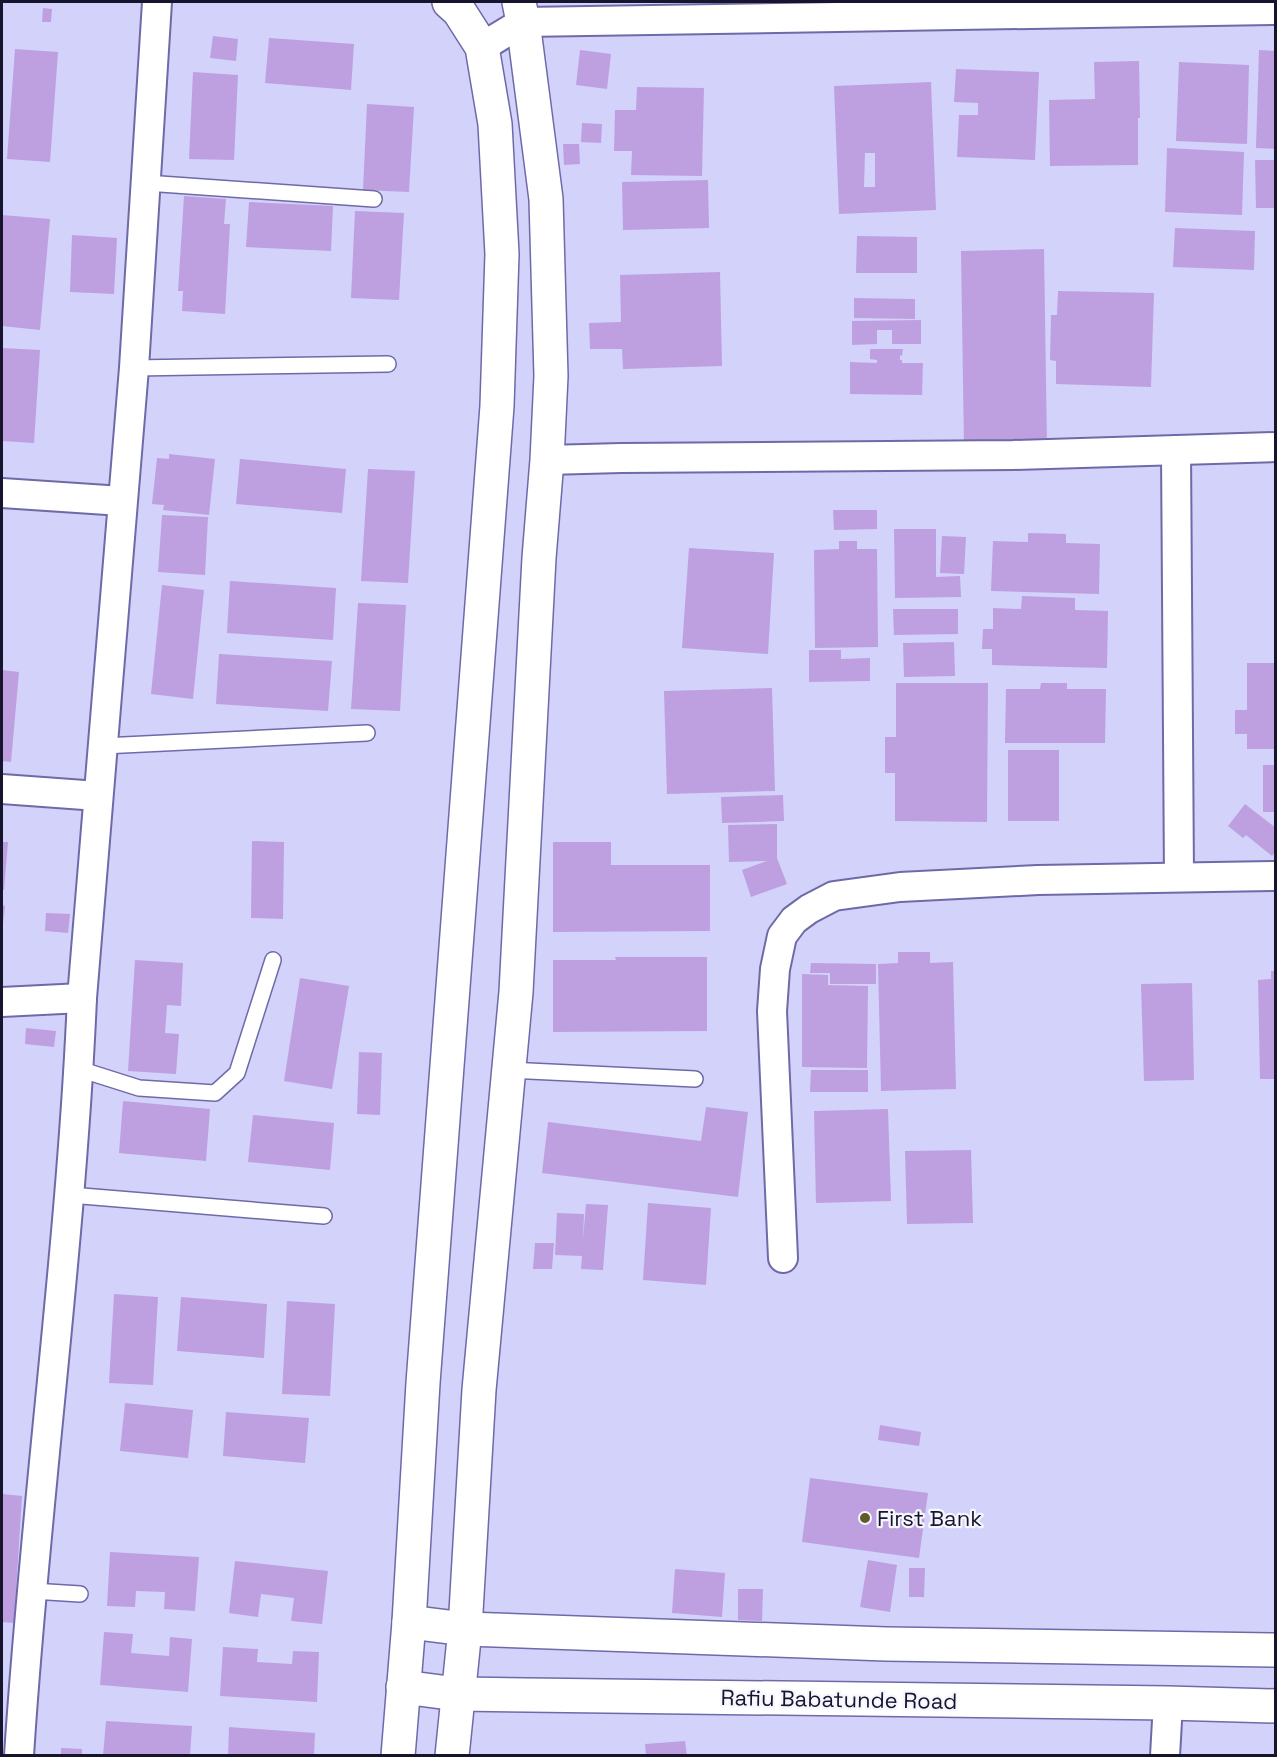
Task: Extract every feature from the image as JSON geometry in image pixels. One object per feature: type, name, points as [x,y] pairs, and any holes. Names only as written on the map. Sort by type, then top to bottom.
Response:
[{"type":"street","points":[[20,1755],[13,1672],[32,1591],[70,1195],[82,998],[134,368],[157,2]]},
{"type":"street","points":[[398,1755],[409,1622],[423,1383],[497,406],[502,254],[495,124],[482,47],[457,5]]},
{"type":"street","points":[[482,47],[521,12],[950,8],[1275,10]]},
{"type":"street","points":[[452,1755],[465,1629],[478,1390],[516,992],[538,569],[548,460],[551,376],[546,199],[521,12]]},
{"type":"street","points":[[548,460],[1013,455],[1275,447]]},
{"type":"street","points":[[1176,450],[1179,877]]},
{"type":"street","points":[[2,493],[122,501]]},
{"type":"street","points":[[2,789],[98,796]]},
{"type":"street","points":[[783,1258],[772,1011],[775,969],[782,936],[794,920],[834,896],[900,887],[1038,880],[1275,876]]},
{"type":"street","points":[[2,1002],[82,998]]},
{"type":"street","points":[[409,1622],[465,1629],[886,1644],[1275,1650]]},
{"type":"street","name":"Rafiu Babatunde Road","points":[[403,1687],[457,1694],[1275,1706]]},
{"type":"street","points":[[1165,1755],[1168,1703]]},
{"type":"lane","points":[[146,183],[374,199]]},
{"type":"lane","points":[[134,368],[388,364]]},
{"type":"lane","points":[[103,746],[367,733]]},
{"type":"lane","points":[[79,1069],[139,1088],[215,1093],[237,1073],[273,960]]},
{"type":"lane","points":[[508,1070],[695,1079]]},
{"type":"lane","points":[[70,1195],[324,1216]]},
{"type":"lane","points":[[32,1591],[81,1594]]},
{"type":"building","points":[[43,8],[52,9],[51,22],[42,22]]},
{"type":"building","points":[[213,36],[238,39],[236,61],[210,58]]},
{"type":"building","points":[[269,38],[354,44],[351,90],[265,83]]},
{"type":"building","points":[[15,49],[58,52],[50,162],[7,159]]},
{"type":"building","points":[[580,50],[611,54],[607,89],[576,85]]},
{"type":"building","points":[[1259,50],[1276,51],[1276,149],[1256,148]]},
{"type":"building","points":[[1139,61],[1138,165],[1050,166],[1049,100],[1095,99],[1094,62]]},
{"type":"building","points":[[1179,62],[1249,65],[1247,144],[1176,141]]},
{"type":"building","points":[[956,69],[1039,72],[1035,160],[957,157],[959,115],[978,115],[978,103],[954,102]]},
{"type":"building","points":[[193,72],[238,75],[234,160],[189,159]]},
{"type":"building","points":[[931,82],[936,210],[839,214],[834,86]],"holes":[[[865,153],[875,153],[875,187],[864,187]]]},
{"type":"building","points":[[637,87],[704,88],[702,176],[631,175],[632,151],[614,151],[615,110],[636,110]]},
{"type":"building","points":[[367,104],[414,107],[409,192],[363,190]]},
{"type":"building","points":[[582,123],[602,124],[601,143],[581,142]]},
{"type":"building","points":[[563,144],[579,144],[580,164],[564,165]]},
{"type":"building","points":[[1167,148],[1244,152],[1242,215],[1165,212]]},
{"type":"building","points":[[1255,160],[1276,160],[1276,208],[1256,208]]},
{"type":"building","points":[[708,180],[709,228],[623,230],[622,182]]},
{"type":"building","points":[[184,196],[226,199],[224,224],[230,224],[225,314],[182,311],[183,291],[178,291]]},
{"type":"building","points":[[249,202],[333,206],[331,251],[246,247]]},
{"type":"building","points":[[355,211],[404,213],[399,300],[351,298]]},
{"type":"building","points":[[2,215],[50,219],[40,330],[2,326]]},
{"type":"building","points":[[1175,228],[1255,231],[1254,270],[1173,267]]},
{"type":"building","points":[[72,235],[117,238],[114,294],[70,292]]},
{"type":"building","points":[[857,236],[917,237],[917,273],[856,273]]},
{"type":"building","points":[[1044,249],[1047,447],[964,447],[961,251]]},
{"type":"building","points":[[720,272],[722,366],[623,369],[622,349],[590,349],[589,323],[621,322],[620,275]]},
{"type":"building","points":[[1058,291],[1154,293],[1151,387],[1056,384],[1056,361],[1050,360],[1051,315],[1057,315]]},
{"type":"building","points":[[854,298],[915,299],[915,319],[854,318]]},
{"type":"building","points":[[921,320],[921,344],[892,344],[892,330],[877,330],[877,344],[852,345],[852,321]]},
{"type":"building","points":[[2,348],[40,350],[34,443],[2,441]]},
{"type":"building","points":[[870,349],[903,349],[902,356],[900,355],[902,363],[923,363],[922,395],[850,394],[850,362],[877,363],[877,360],[870,359]]},
{"type":"building","points":[[169,454],[215,459],[209,515],[163,510],[164,505],[152,504],[157,458],[169,459]]},
{"type":"building","points":[[240,459],[346,469],[342,513],[236,504]]},
{"type":"building","points":[[368,469],[415,471],[408,583],[361,581]]},
{"type":"building","points":[[833,510],[877,510],[877,529],[834,530]]},
{"type":"building","points":[[162,515],[208,517],[205,575],[158,572]]},
{"type":"building","points":[[894,529],[936,529],[936,577],[960,576],[961,597],[895,598]]},
{"type":"building","points":[[1028,533],[1066,534],[1066,543],[1100,544],[1099,594],[991,591],[993,541],[1028,542]]},
{"type":"building","points":[[942,536],[966,537],[964,574],[940,573]]},
{"type":"building","points":[[839,541],[857,541],[857,549],[877,549],[878,647],[815,648],[814,550],[839,549]]},
{"type":"building","points":[[689,548],[774,553],[768,654],[682,648]]},
{"type":"building","points":[[230,581],[336,588],[333,640],[227,633]]},
{"type":"building","points":[[162,585],[204,590],[193,699],[151,694]]},
{"type":"building","points":[[1022,596],[1075,598],[1075,610],[1108,611],[1107,668],[992,665],[992,649],[982,649],[983,629],[993,629],[993,608],[1021,609]]},
{"type":"building","points":[[358,603],[406,605],[400,711],[351,709]]},
{"type":"building","points":[[893,609],[958,609],[958,634],[894,635]]},
{"type":"building","points":[[954,642],[955,676],[904,677],[903,643]]},
{"type":"building","points":[[809,650],[841,650],[841,659],[870,658],[870,681],[809,682]]},
{"type":"building","points":[[219,654],[332,661],[328,711],[216,704]]},
{"type":"building","points":[[1247,663],[1276,663],[1276,749],[1247,749],[1247,734],[1235,734],[1235,710],[1247,710]]},
{"type":"building","points":[[2,670],[19,672],[11,762],[2,761]]},
{"type":"building","points":[[896,683],[988,683],[987,822],[895,821],[895,773],[885,773],[885,737],[896,737]]},
{"type":"building","points":[[1041,683],[1067,683],[1067,689],[1106,689],[1105,743],[1005,743],[1006,689],[1040,689]]},
{"type":"building","points":[[772,688],[775,791],[667,794],[664,691]]},
{"type":"building","points":[[1008,750],[1059,750],[1059,821],[1008,821]]},
{"type":"building","points":[[1263,765],[1276,765],[1276,812],[1263,812]]},
{"type":"building","points":[[783,795],[784,821],[722,823],[721,797]]},
{"type":"building","points":[[1245,804],[1276,828],[1276,851],[1272,856],[1246,835],[1243,838],[1228,826]]},
{"type":"building","points":[[777,824],[777,858],[787,884],[751,897],[742,870],[767,861],[729,862],[728,825]]},
{"type":"building","points":[[252,841],[284,842],[283,919],[251,918]]},
{"type":"building","points":[[2,842],[8,842],[4,890],[2,890]]},
{"type":"building","points":[[553,842],[611,842],[611,865],[710,865],[710,931],[553,932]]},
{"type":"building","points":[[2,905],[5,906],[3,923],[2,923]]},
{"type":"building","points":[[46,913],[70,914],[68,933],[45,931]]},
{"type":"building","points":[[898,952],[930,952],[930,963],[953,962],[956,1089],[881,1091],[878,964],[898,963]]},
{"type":"building","points":[[615,957],[707,957],[707,1031],[553,1032],[553,960],[616,960]]},
{"type":"building","points":[[135,960],[183,963],[181,1006],[167,1005],[165,1033],[179,1034],[176,1074],[128,1071]]},
{"type":"building","points":[[811,963],[876,964],[876,984],[830,984],[830,973],[810,973]]},
{"type":"building","points":[[1271,971],[1276,971],[1276,1079],[1260,1079],[1258,980],[1271,979]]},
{"type":"building","points":[[802,974],[828,975],[828,985],[868,986],[867,1068],[802,1067]]},
{"type":"building","points":[[300,978],[349,986],[332,1089],[284,1081]]},
{"type":"building","points":[[1192,983],[1194,1080],[1144,1081],[1141,984]]},
{"type":"building","points":[[26,1028],[56,1031],[54,1047],[25,1044]]},
{"type":"building","points":[[359,1052],[382,1053],[380,1115],[357,1114]]},
{"type":"building","points":[[811,1070],[868,1070],[868,1092],[810,1092]]},
{"type":"building","points":[[123,1101],[210,1109],[206,1161],[119,1153]]},
{"type":"building","points":[[706,1107],[748,1112],[738,1197],[542,1173],[548,1122],[701,1141]]},
{"type":"building","points":[[888,1109],[891,1201],[816,1203],[814,1111]]},
{"type":"building","points":[[253,1115],[334,1123],[330,1170],[248,1162]]},
{"type":"building","points":[[971,1150],[973,1223],[907,1224],[905,1151]]},
{"type":"building","points":[[648,1203],[711,1208],[706,1285],[643,1280]]},
{"type":"building","points":[[586,1204],[608,1205],[603,1270],[581,1269],[582,1256],[555,1255],[557,1213],[584,1214],[583,1239]]},
{"type":"building","points":[[535,1243],[554,1243],[552,1269],[533,1269]]},
{"type":"building","points":[[114,1294],[158,1297],[153,1385],[109,1383]]},
{"type":"building","points":[[181,1297],[267,1304],[264,1358],[177,1351]]},
{"type":"building","points":[[287,1301],[335,1304],[330,1396],[282,1394]]},
{"type":"building","points":[[125,1403],[193,1410],[188,1458],[120,1451]]},
{"type":"building","points":[[226,1412],[309,1418],[305,1463],[223,1456]]},
{"type":"building","points":[[880,1425],[921,1432],[919,1446],[878,1440]]},
{"type":"building","name":"First Bank","points":[[810,1478],[928,1493],[919,1558],[802,1542]]},
{"type":"building","points":[[2,1494],[22,1496],[14,1623],[2,1622]]},
{"type":"building","points":[[110,1552],[199,1557],[195,1611],[164,1609],[165,1592],[136,1591],[135,1607],[107,1606]]},
{"type":"building","points":[[868,1560],[897,1565],[890,1612],[860,1607]]},
{"type":"building","points":[[235,1561],[328,1571],[322,1624],[291,1621],[294,1598],[261,1594],[258,1617],[229,1613]]},
{"type":"building","points":[[909,1568],[925,1568],[924,1597],[909,1597]]},
{"type":"building","points":[[675,1569],[725,1573],[722,1617],[672,1613]]},
{"type":"building","points":[[738,1589],[763,1589],[762,1621],[738,1620]]},
{"type":"building","points":[[104,1632],[133,1634],[131,1653],[169,1656],[170,1637],[192,1639],[188,1692],[100,1685]]},
{"type":"building","points":[[223,1647],[258,1649],[257,1662],[292,1664],[293,1651],[319,1652],[317,1702],[220,1696]]},
{"type":"building","points":[[106,1721],[192,1726],[190,1756],[103,1756]]},
{"type":"building","points":[[229,1727],[315,1733],[314,1756],[228,1756]]},
{"type":"building","points":[[685,1741],[687,1756],[646,1756],[645,1744]]},
{"type":"building","points":[[61,1748],[82,1749],[82,1756],[61,1756]]},
{"type":"place","name":"First Bank","points":[[865,1518]]}]
